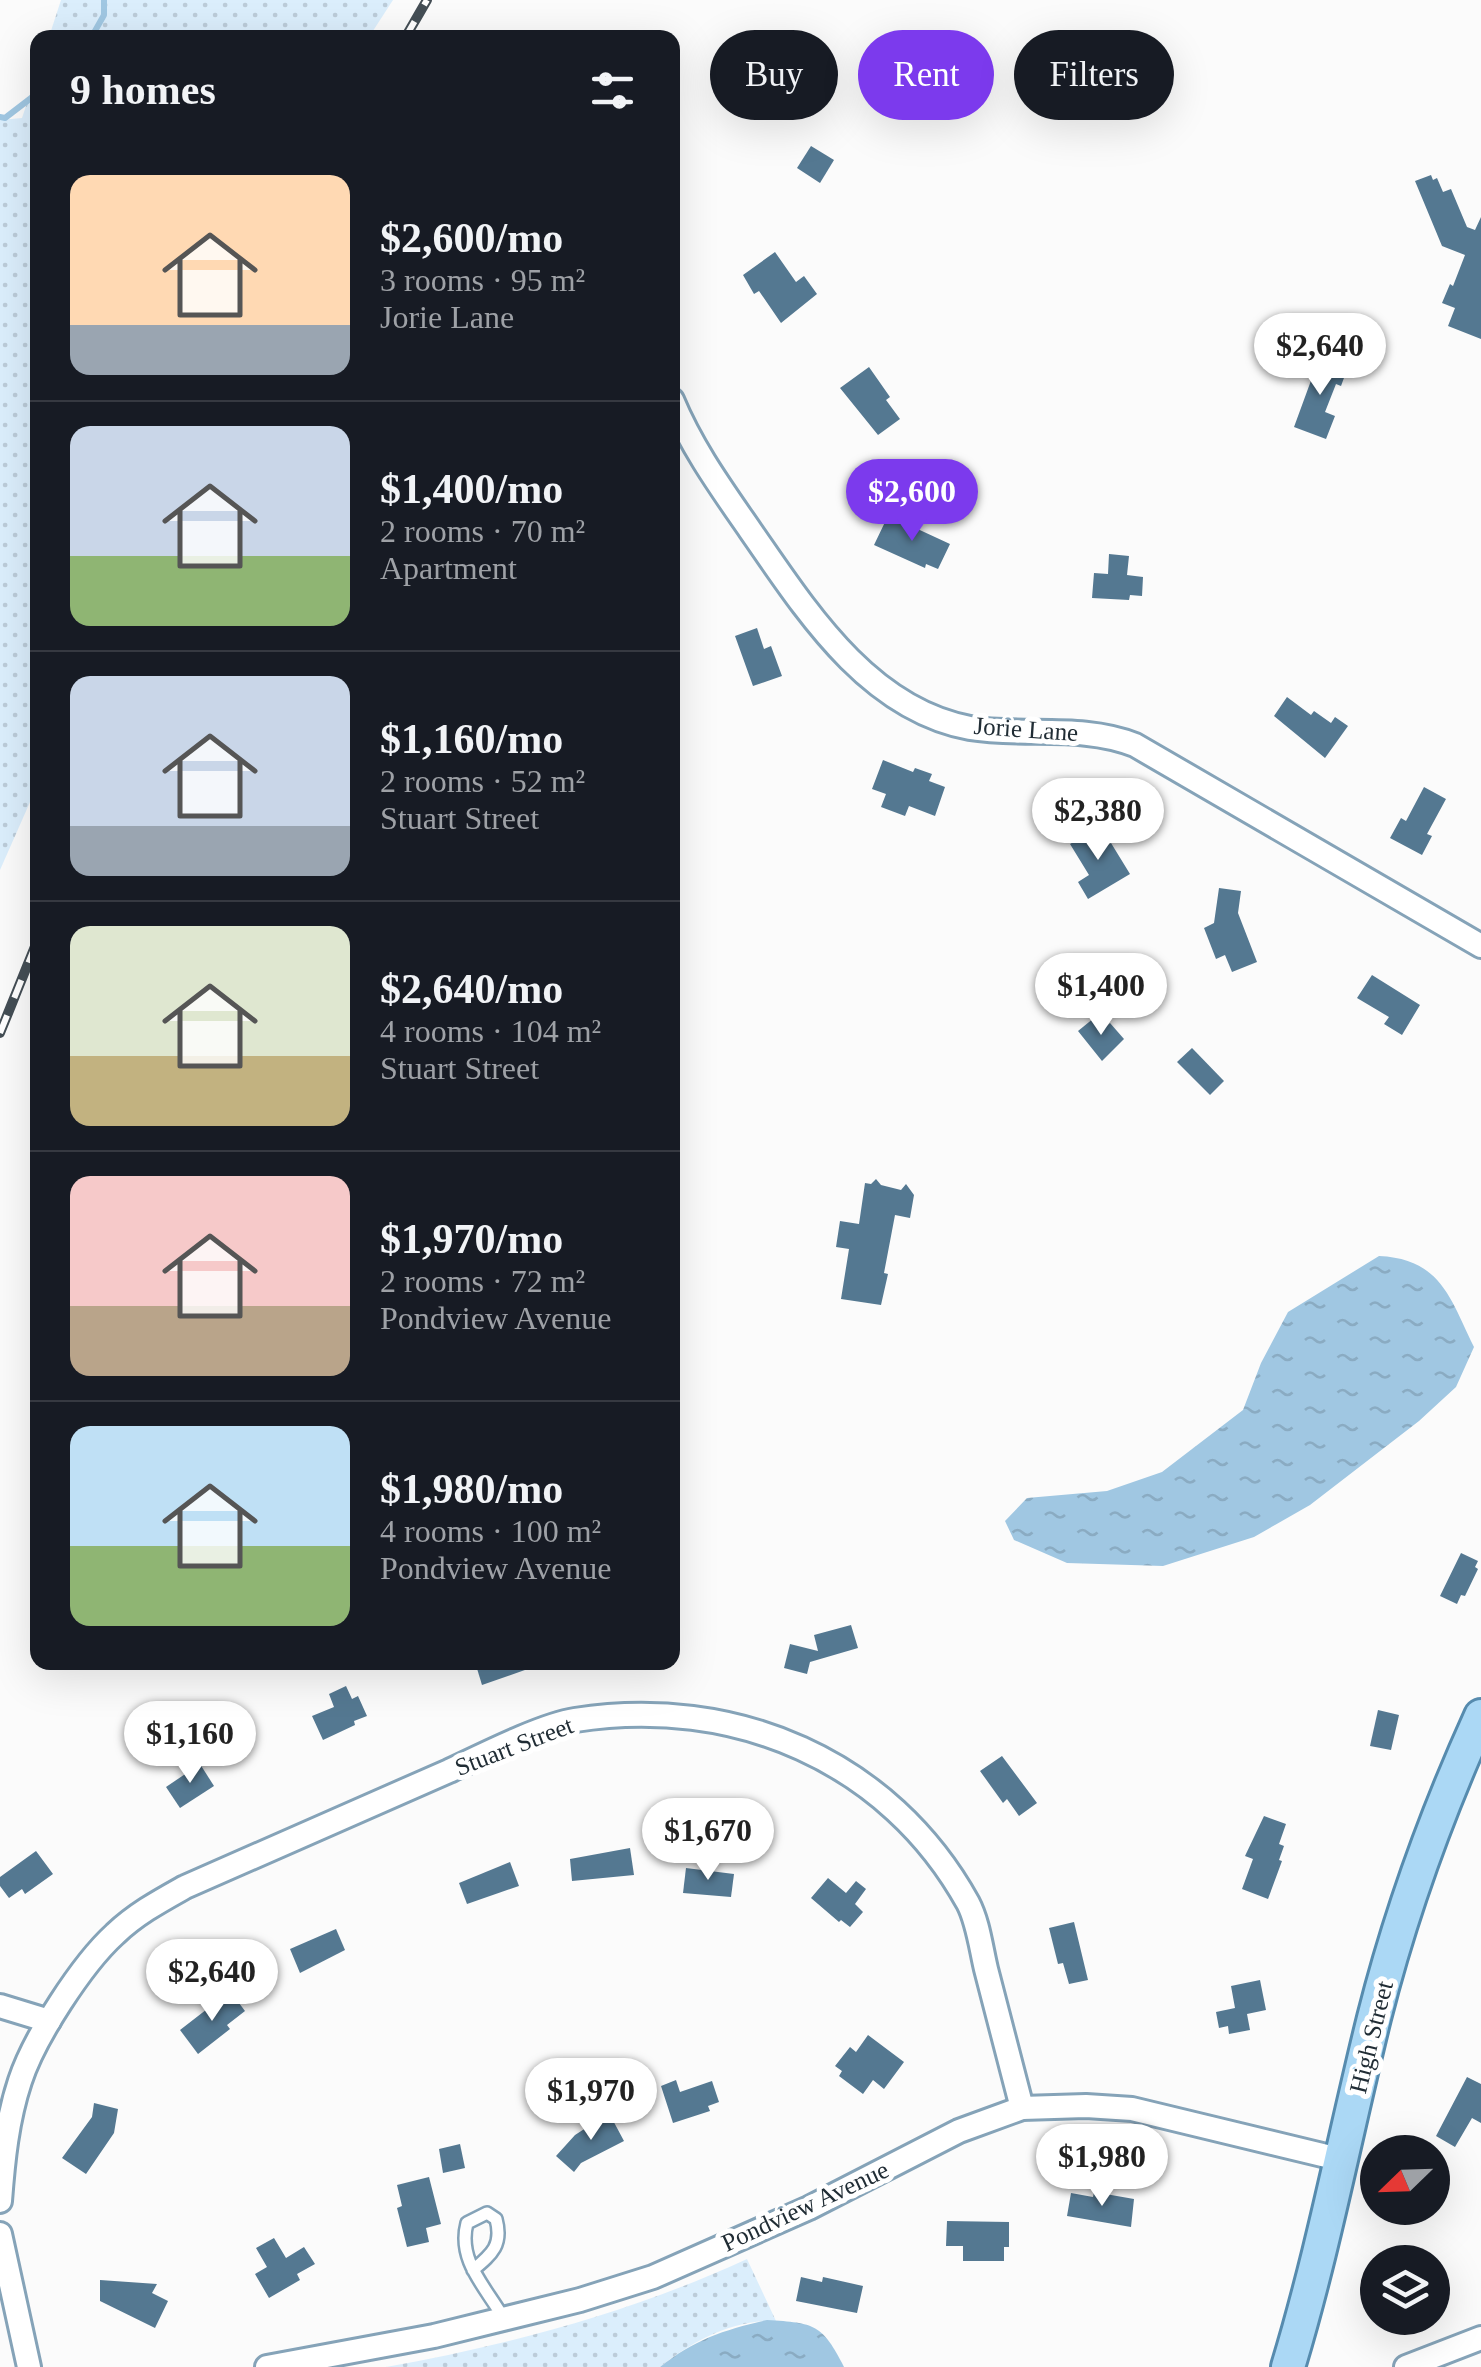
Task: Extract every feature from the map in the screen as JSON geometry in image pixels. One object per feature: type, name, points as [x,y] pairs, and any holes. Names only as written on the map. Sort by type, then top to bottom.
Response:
[{"type":"main road","name":"High Street","points":[[1288,2367],[1313,2286],[1374,2016],[1430,1840],[1481,1716]]},
{"type":"street","name":"Jorie Lane","points":[[680,418],[694,449],[838,648],[909,707],[969,728],[1110,734],[1135,744],[1481,946]]},
{"type":"street","name":"Stuart Street","points":[[0,2201],[4,2150],[21,2077],[49,2021],[112,1936],[146,1909],[185,1887],[571,1720],[679,1717],[737,1724],[790,1742],[872,1790],[904,1817],[939,1858],[970,1907],[1022,2108]]},
{"type":"street","points":[[0,2006],[49,2021]]},
{"type":"street","name":"Pondview Avenue","points":[[267,2367],[434,2336],[653,2277],[809,2208],[959,2131],[1022,2108],[1132,2109],[1342,2160]]},
{"type":"street","points":[[0,2234],[29,2367]]},
{"type":"street","points":[[1406,2367],[1481,2338]]},
{"type":"lane","points":[[473,2270],[497,2247],[500,2235],[496,2219],[487,2213],[467,2222],[463,2237],[466,2258],[473,2270],[504,2319]]},
{"type":"shaded area","points":[[61,0],[393,0],[374,30],[51,30]]},
{"type":"shaded area","points":[[30,94],[30,802],[0,870],[0,120],[22,118]]},
{"type":"shaded area","points":[[747,2259],[776,2321],[729,2328],[685,2349],[660,2367],[386,2367],[570,2325],[660,2295]]},
{"type":"water","points":[[1379,1256],[1400,1259],[1430,1273],[1450,1297],[1474,1347],[1456,1387],[1419,1421],[1310,1505],[1254,1537],[1163,1566],[1067,1563],[1014,1540],[1005,1521],[1027,1498],[1107,1491],[1162,1472],[1243,1410],[1261,1363],[1288,1312]]},
{"type":"water","points":[[767,2320],[815,2328],[844,2367],[660,2367],[710,2337]]},
{"type":"building","points":[[811,146],[834,160],[820,183],[797,168]]},
{"type":"building","points":[[1431,175],[1433,180],[1437,178],[1443,192],[1451,189],[1467,227],[1475,230],[1481,217],[1481,339],[1448,326],[1455,308],[1442,303],[1465,255],[1442,246],[1415,181]]},
{"type":"building","points":[[775,252],[796,282],[804,276],[817,294],[781,323],[759,291],[754,294],[743,275]]},
{"type":"building","points":[[1320,356],[1348,367],[1325,412],[1335,416],[1326,439],[1294,427]]},
{"type":"building","points":[[869,367],[900,419],[878,435],[840,388]]},
{"type":"building","points":[[896,519],[950,544],[938,569],[926,564],[925,568],[874,545],[886,520],[894,524]]},
{"type":"building","points":[[1109,554],[1129,556],[1127,575],[1143,577],[1142,596],[1130,595],[1129,600],[1092,598],[1094,573],[1108,574]]},
{"type":"building","points":[[757,628],[764,649],[771,646],[782,676],[753,686],[735,636]]},
{"type":"building","points":[[1287,697],[1311,715],[1314,711],[1331,723],[1335,717],[1348,726],[1325,758],[1274,716]]},
{"type":"building","points":[[883,760],[913,772],[915,768],[932,774],[929,781],[945,787],[935,816],[909,806],[905,816],[881,807],[886,794],[872,789]]},
{"type":"building","points":[[1424,787],[1446,799],[1427,834],[1432,836],[1422,855],[1390,838],[1401,818],[1406,821]]},
{"type":"building","points":[[1097,828],[1130,874],[1088,899],[1078,882],[1089,875],[1070,844]]},
{"type":"building","points":[[1219,888],[1241,891],[1238,913],[1257,962],[1232,972],[1225,955],[1216,959],[1204,928],[1214,923]]},
{"type":"building","points":[[1372,975],[1420,1005],[1402,1035],[1384,1024],[1389,1017],[1357,998]]},
{"type":"building","points":[[1094,1018],[1103,1029],[1110,1023],[1124,1039],[1102,1061],[1078,1031]]},
{"type":"building","points":[[1192,1048],[1224,1081],[1210,1095],[1177,1062]]},
{"type":"building","points":[[876,1179],[881,1185],[901,1190],[906,1184],[914,1195],[910,1218],[895,1215],[881,1305],[841,1299],[849,1249],[836,1247],[840,1221],[859,1224],[865,1183]]},
{"type":"building","points":[[1461,1553],[1478,1561],[1478,1569],[1457,1604],[1440,1596]]},
{"type":"building","points":[[851,1625],[858,1648],[810,1662],[807,1674],[784,1668],[790,1644],[818,1651],[814,1635]]},
{"type":"building","points":[[477,1670],[525,1670],[482,1685]]},
{"type":"building","points":[[346,1686],[352,1699],[358,1696],[367,1716],[323,1740],[312,1716],[334,1707],[329,1694]]},
{"type":"building","points":[[1378,1710],[1399,1715],[1391,1750],[1370,1746]]},
{"type":"building","points":[[1002,1756],[1037,1803],[1019,1816],[1007,1799],[1003,1803],[980,1771]]},
{"type":"building","points":[[200,1764],[214,1786],[180,1808],[166,1787]]},
{"type":"building","points":[[1264,1816],[1286,1824],[1279,1844],[1284,1846],[1279,1860],[1282,1861],[1268,1899],[1242,1889],[1253,1859],[1245,1856]]},
{"type":"building","points":[[630,1848],[634,1875],[572,1881],[570,1859]]},
{"type":"building","points":[[36,1851],[53,1874],[25,1894],[22,1889],[9,1898],[0,1886],[0,1877]]},
{"type":"building","points":[[510,1862],[519,1886],[467,1904],[459,1883]]},
{"type":"building","points":[[686,1868],[734,1874],[731,1897],[683,1893]]},
{"type":"building","points":[[828,1878],[846,1893],[856,1881],[866,1889],[855,1904],[863,1912],[850,1927],[811,1898]]},
{"type":"building","points":[[1074,1922],[1088,1980],[1069,1984],[1063,1963],[1058,1964],[1049,1928]]},
{"type":"building","points":[[336,1929],[345,1950],[300,1973],[290,1949]]},
{"type":"building","points":[[1260,1980],[1266,2010],[1247,2014],[1250,2030],[1229,2034],[1228,2026],[1219,2028],[1216,2012],[1235,2008],[1231,1986]]},
{"type":"building","points":[[233,1995],[245,2011],[227,2025],[230,2029],[198,2054],[180,2030]]},
{"type":"building","points":[[868,2035],[904,2062],[884,2089],[873,2080],[863,2094],[839,2076],[842,2071],[835,2066],[850,2047],[856,2052]]},
{"type":"building","points":[[1467,2077],[1481,2084],[1481,2123],[1472,2118],[1455,2147],[1450,2144],[1450,2135],[1437,2135]]},
{"type":"building","points":[[676,2080],[680,2092],[712,2081],[719,2102],[708,2106],[710,2111],[673,2123],[661,2086]]},
{"type":"building","points":[[94,2103],[118,2109],[114,2133],[86,2174],[62,2158],[92,2117]]},
{"type":"building","points":[[609,2113],[624,2141],[581,2163],[574,2172],[556,2156],[575,2135]]},
{"type":"building","points":[[460,2144],[465,2168],[443,2173],[439,2149]]},
{"type":"building","points":[[429,2177],[441,2224],[426,2228],[429,2242],[407,2247],[397,2208],[402,2206],[397,2185]]},
{"type":"building","points":[[1094,2192],[1134,2199],[1131,2227],[1067,2216],[1071,2193],[1093,2197]]},
{"type":"building","points":[[947,2221],[1009,2222],[1009,2247],[1004,2247],[1004,2261],[963,2261],[963,2246],[946,2246]]},
{"type":"building","points":[[274,2238],[286,2258],[304,2247],[315,2264],[297,2274],[300,2280],[269,2298],[255,2274],[267,2267],[256,2248]]},
{"type":"building","points":[[801,2277],[822,2282],[823,2277],[863,2286],[857,2313],[796,2301]]},
{"type":"building","points":[[100,2280],[157,2284],[152,2293],[168,2301],[155,2328],[100,2301]]},
{"type":"waterway","points":[[96,30],[104,15],[104,0]]},
{"type":"waterway","points":[[0,117],[5,118],[30,99]]},
{"type":"railway","points":[[410,30],[427,0]]},
{"type":"railway","points":[[0,1033],[30,959]]}]
